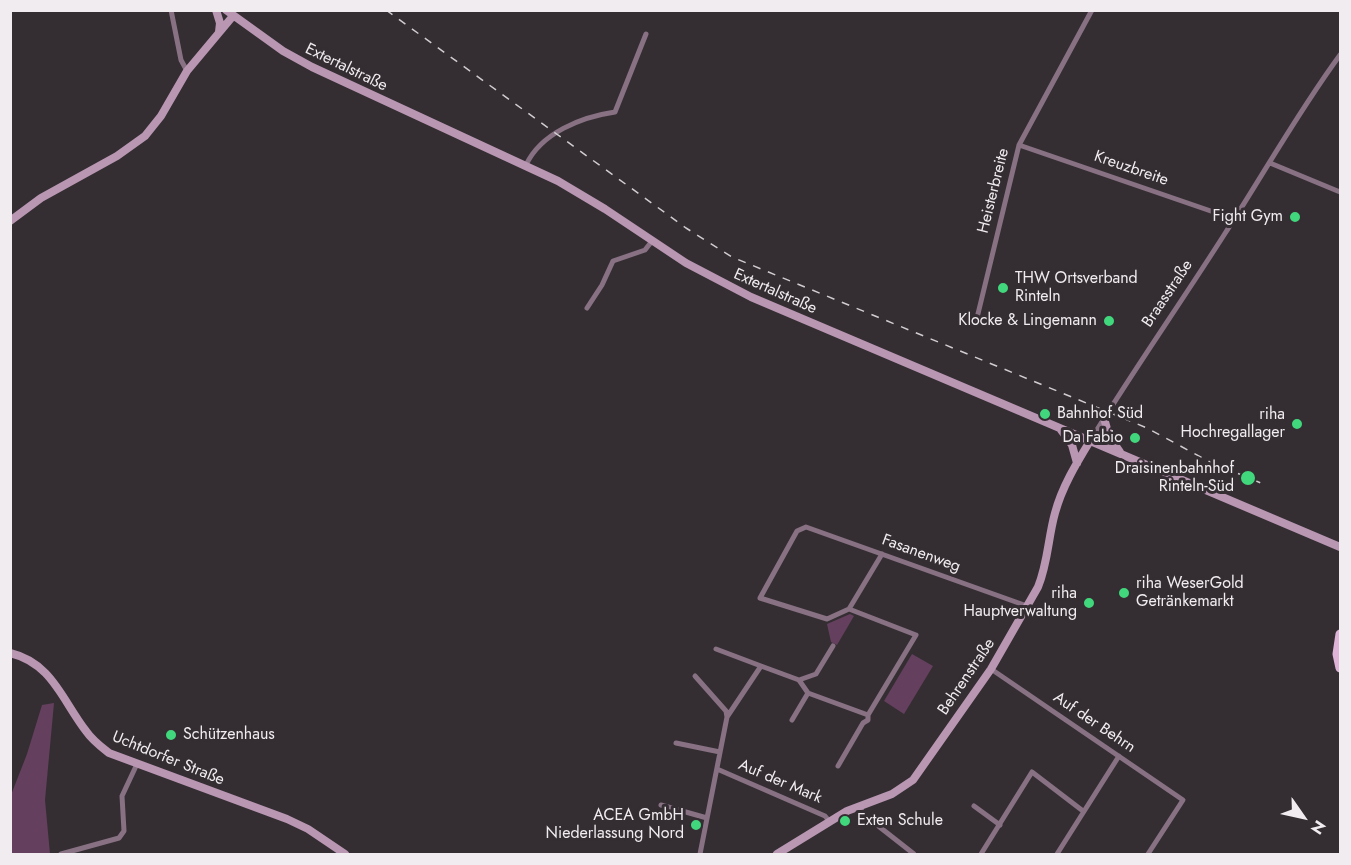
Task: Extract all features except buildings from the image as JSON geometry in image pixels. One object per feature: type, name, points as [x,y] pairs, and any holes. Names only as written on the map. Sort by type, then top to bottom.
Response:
[{"type":"main road","points":[[216,10],[220,23],[219,33]]},
{"type":"main road","name":"Extertalstraße","points":[[226,10],[283,51],[335,80],[526,165],[589,199],[686,264],[751,297],[1341,547]]},
{"type":"main road","points":[[10,221],[41,198],[140,141],[161,116],[187,71],[233,16]]},
{"type":"main road","points":[[1104,418],[1109,436],[1121,453]]},
{"type":"main road","points":[[1060,429],[1072,445],[1077,463]]},
{"type":"main road","name":"Behrenstraße","points":[[777,855],[847,812],[892,794],[913,780],[990,669],[1027,606],[1044,573],[1058,501],[1090,441]]},
{"type":"main road","points":[[1341,634],[1337,654],[1341,668]]},
{"type":"main road","name":"Uchtdorfer Straße","points":[[10,653],[24,656],[49,676],[84,729],[109,753],[287,819],[308,829],[345,855]]},
{"type":"street","points":[[171,10],[180,60],[187,71]]},
{"type":"street","name":"Heisterbreite","points":[[976,322],[1018,145],[1092,10]]},
{"type":"street","points":[[526,165],[536,149],[555,134],[588,118],[615,112],[646,34]]},
{"type":"street","name":"Braasstraße","points":[[1090,441],[1314,93],[1341,55]]},
{"type":"street","name":"Kreuzbreite","points":[[1018,145],[1234,219]]},
{"type":"street","points":[[1270,163],[1341,192]]},
{"type":"street","points":[[587,308],[602,285],[613,261],[645,250],[652,241]]},
{"type":"street","name":"Fasanenweg","points":[[849,609],[826,619],[760,598],[797,531],[806,527],[1027,606]]},
{"type":"street","points":[[838,766],[863,723],[868,720],[868,715],[916,635],[849,609],[882,555]]},
{"type":"street","points":[[799,680],[816,674],[833,646]]},
{"type":"street","points":[[716,649],[799,680],[808,693],[868,715]]},
{"type":"street","points":[[727,717],[761,666]]},
{"type":"street","name":"Auf der Behrn","points":[[990,669],[1183,800],[1148,855]]},
{"type":"street","points":[[695,676],[726,711],[727,717],[700,855]]},
{"type":"street","points":[[792,720],[808,693]]},
{"type":"street","points":[[676,743],[720,752]]},
{"type":"street","points":[[1057,855],[1119,756]]},
{"type":"street","points":[[61,855],[119,838],[124,831],[122,796],[137,764]]},
{"type":"street","name":"Auf der Mark","points":[[717,769],[825,816],[830,822]]},
{"type":"street","points":[[981,855],[1032,772],[1083,811]]},
{"type":"street","points":[[661,806],[707,818]]},
{"type":"street","points":[[974,806],[1000,825]]},
{"type":"street","points":[[860,807],[863,814],[914,855]]},
{"type":"shaded area","points":[[850,614],[854,616],[837,645],[831,642],[827,624]]},
{"type":"shaded area","points":[[912,654],[933,666],[904,714],[884,701]]},
{"type":"shaded area","points":[[54,703],[45,800],[50,854],[11,854],[11,795],[42,705]]},
{"type":"railway","points":[[386,10],[686,228],[732,257],[1147,428],[1210,462],[1261,483]]},
{"type":"place","name":"Fight Gym","points":[[1295,217]]},
{"type":"place","name":"THW Ortsverband Rinteln","points":[[1003,288]]},
{"type":"place","name":"Klocke & Lingemann","points":[[1109,321]]},
{"type":"place","name":"Bahnhof Süd","points":[[1045,414]]},
{"type":"place","name":"riha Hochregallager","points":[[1297,424]]},
{"type":"place","name":"Da Fabio","points":[[1135,438]]},
{"type":"place","name":"Draisinenbahnhof Rinteln-Süd","points":[[1248,478]]},
{"type":"place","name":"riha WeserGold Getränkemarkt","points":[[1124,593]]},
{"type":"place","name":"riha Hauptverwaltung","points":[[1089,603]]},
{"type":"place","name":"Schützenhaus","points":[[171,735]]},
{"type":"place","name":"Exten Schule","points":[[845,821]]},
{"type":"place","name":"ACEA GmbH Niederlassung Nord","points":[[696,825]]}]
